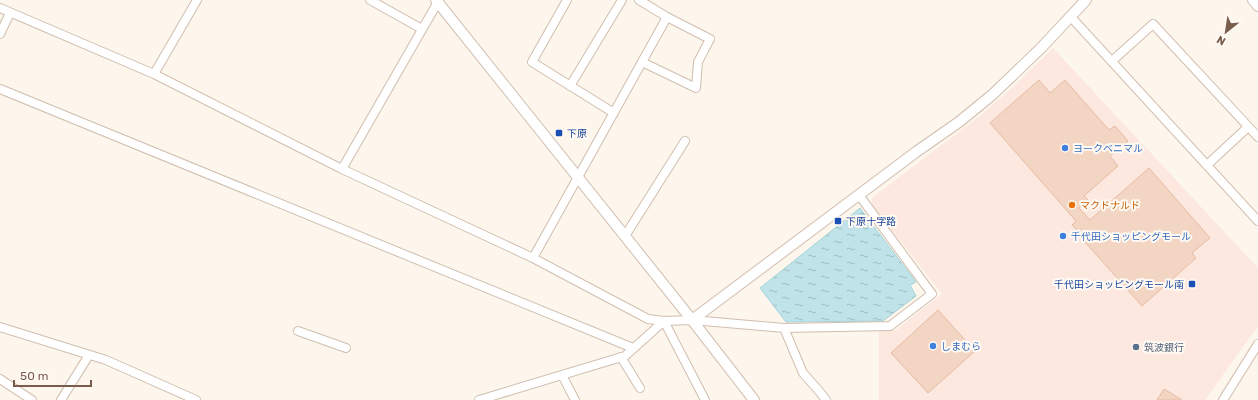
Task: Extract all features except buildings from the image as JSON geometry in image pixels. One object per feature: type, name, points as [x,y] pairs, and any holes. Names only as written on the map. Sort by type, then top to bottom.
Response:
[{"type":"street","points":[[154,74],[197,0]]},
{"type":"street","points":[[370,0],[422,29]]},
{"type":"street","points":[[567,0],[532,62],[614,113]]},
{"type":"street","points":[[570,86],[622,0]]},
{"type":"street","points":[[639,0],[667,17],[710,39],[698,62],[696,88],[642,62]]},
{"type":"street","points":[[692,320],[959,122],[992,95],[1041,48],[1086,0]]},
{"type":"street","points":[[1253,0],[1258,6]]},
{"type":"street","points":[[342,170],[438,1],[754,400]]},
{"type":"street","points":[[0,8],[154,74],[342,170],[533,258],[648,319],[664,321],[692,320],[784,328],[890,326],[932,294],[859,195]]},
{"type":"street","points":[[0,34],[10,13]]},
{"type":"street","points":[[1070,16],[1258,221]]},
{"type":"street","points":[[533,258],[667,17]]},
{"type":"street","points":[[1112,61],[1153,24],[1258,137]]},
{"type":"street","points":[[0,89],[633,348]]},
{"type":"street","points":[[1206,165],[1248,127]]},
{"type":"street","points":[[625,236],[685,141]]},
{"type":"street","points":[[479,400],[625,356],[664,321]]},
{"type":"street","points":[[664,321],[705,400]]},
{"type":"street","points":[[0,327],[106,360],[196,400]]},
{"type":"street","points":[[784,328],[802,373],[819,390],[826,400]]},
{"type":"street","points":[[298,331],[346,348]]},
{"type":"street","points":[[1223,400],[1258,344]]},
{"type":"street","points":[[61,400],[89,355]]},
{"type":"street","points":[[621,357],[640,388]]},
{"type":"street","points":[[562,375],[575,400]]},
{"type":"street","points":[[0,379],[32,400]]},
{"type":"shaded area","name":"千代田ショッピングモール","points":[[1053,48],[1258,268],[1258,326],[1205,400],[879,400],[879,330],[896,330],[942,294],[872,205],[872,198],[981,115],[1013,87]]},
{"type":"water","points":[[860,208],[916,282],[910,285],[916,296],[883,321],[786,322],[760,288]]},
{"type":"place","name":"下原","points":[[559,133]]},
{"type":"place","name":"ヨークベニマル","points":[[1065,148]]},
{"type":"place","name":"マクドナルド","points":[[1072,205]]},
{"type":"place","name":"下原十字路","points":[[838,221]]},
{"type":"place","name":"千代田ショッピングモール","points":[[1063,236]]},
{"type":"place","name":"千代田ショッピングモール南","points":[[1192,284]]},
{"type":"place","name":"しまむら","points":[[933,346]]},
{"type":"place","name":"筑波銀行","points":[[1136,347]]}]
